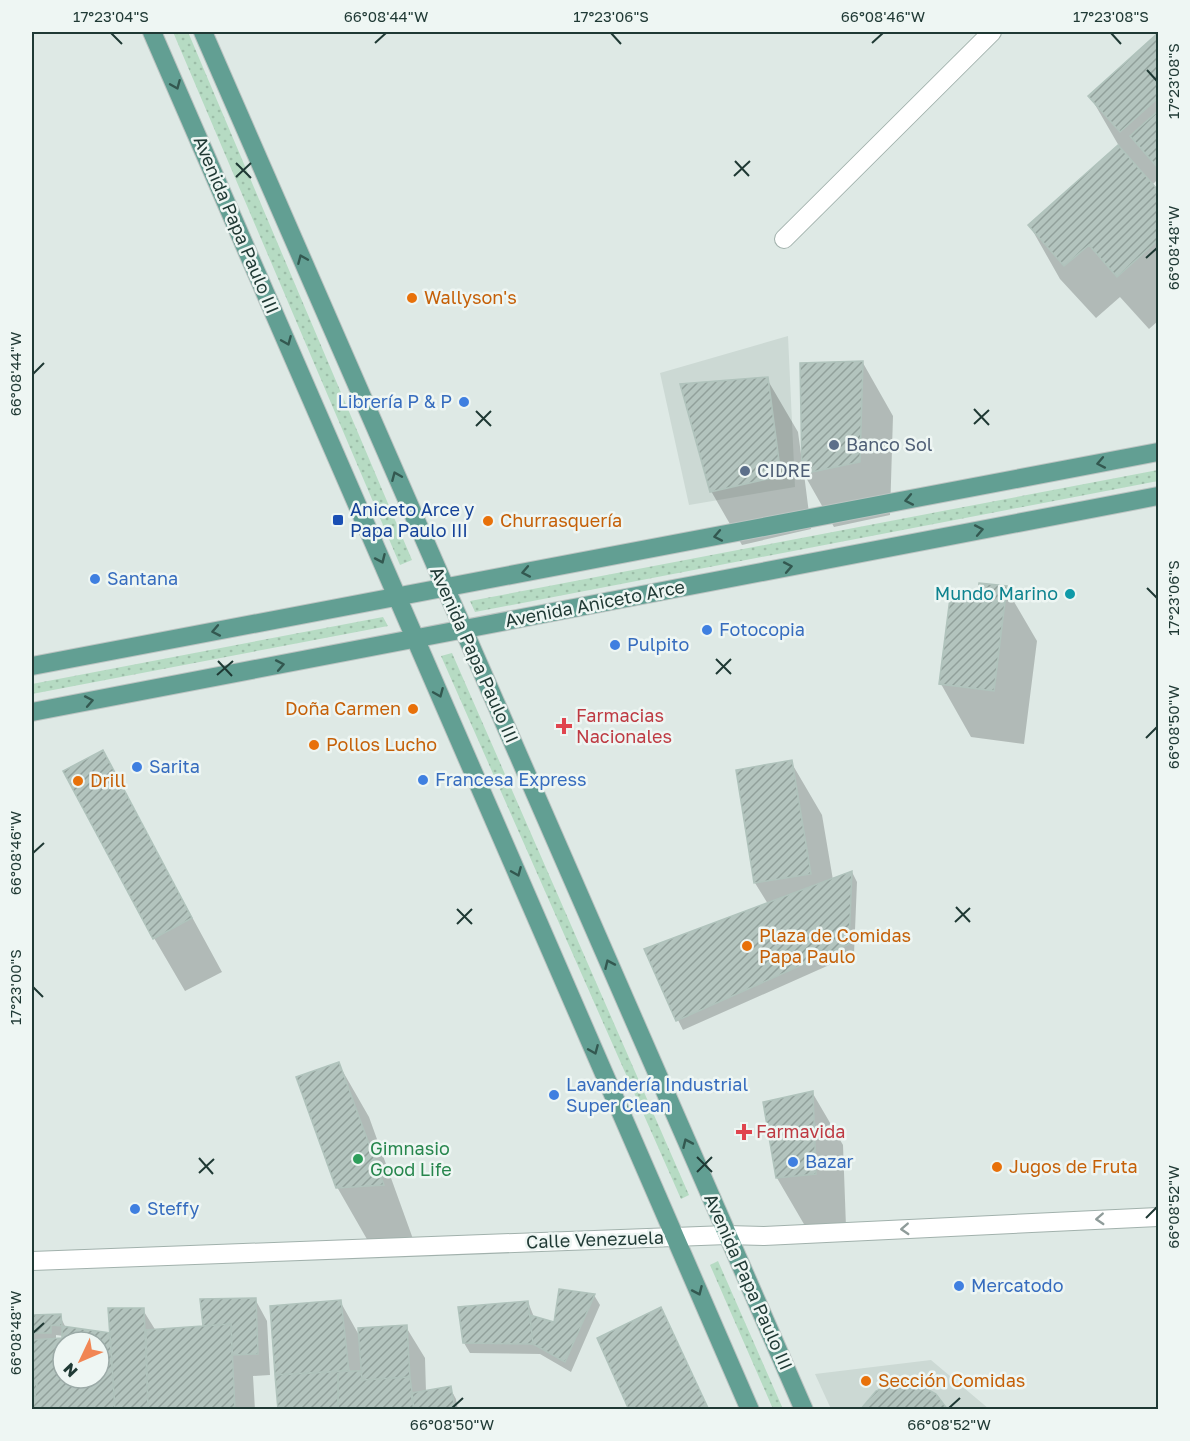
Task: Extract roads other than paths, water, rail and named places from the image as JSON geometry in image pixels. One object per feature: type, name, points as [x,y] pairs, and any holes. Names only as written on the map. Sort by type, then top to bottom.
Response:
[{"type":"main road","name":"Avenida Papa Paulo III","points":[[152,32],[750,1410]]},
{"type":"main road","name":"Avenida Papa Paulo III","points":[[203,32],[804,1410]]},
{"type":"main road","points":[[32,666],[1158,453]]},
{"type":"main road","name":"Avenida Aniceto Arce","points":[[32,712],[1158,496]]},
{"type":"street","points":[[784,239],[992,32]]},
{"type":"street","name":"Calle Venezuela","points":[[32,1261],[776,1235],[1158,1216]]},
{"type":"place","name":"Wallyson's","points":[[412,298]]},
{"type":"place","name":"Librería P & P","points":[[464,402]]},
{"type":"place","name":"Banco Sol","points":[[834,445]]},
{"type":"place","name":"CIDRE","points":[[745,471]]},
{"type":"place","name":"Aniceto Arce y Papa Paulo III","points":[[338,520]]},
{"type":"place","name":"Churrasquería","points":[[488,521]]},
{"type":"place","name":"Santana","points":[[95,579]]},
{"type":"place","name":"Mundo Marino","points":[[1070,594]]},
{"type":"place","name":"Fotocopia","points":[[707,630]]},
{"type":"place","name":"Pulpito","points":[[615,645]]},
{"type":"place","name":"Doña Carmen","points":[[413,709]]},
{"type":"place","name":"Farmacias Nacionales","points":[[564,726]]},
{"type":"place","name":"Pollos Lucho","points":[[314,745]]},
{"type":"place","name":"Sarita","points":[[137,767]]},
{"type":"place","name":"Francesa Express","points":[[423,780]]},
{"type":"place","name":"Drill","points":[[78,781]]},
{"type":"place","name":"Plaza de Comidas Papa Paulo","points":[[747,946]]},
{"type":"place","name":"Lavandería Industrial Super Clean","points":[[554,1095]]},
{"type":"place","name":"Farmavida","points":[[744,1132]]},
{"type":"place","name":"Gimnasio Good Life","points":[[358,1159]]},
{"type":"place","name":"Bazar","points":[[793,1162]]},
{"type":"place","name":"Jugos de Fruta","points":[[997,1167]]},
{"type":"place","name":"Steffy","points":[[135,1209]]},
{"type":"place","name":"Mercatodo","points":[[959,1286]]},
{"type":"place","name":"Sección Comidas","points":[[866,1381]]}]
